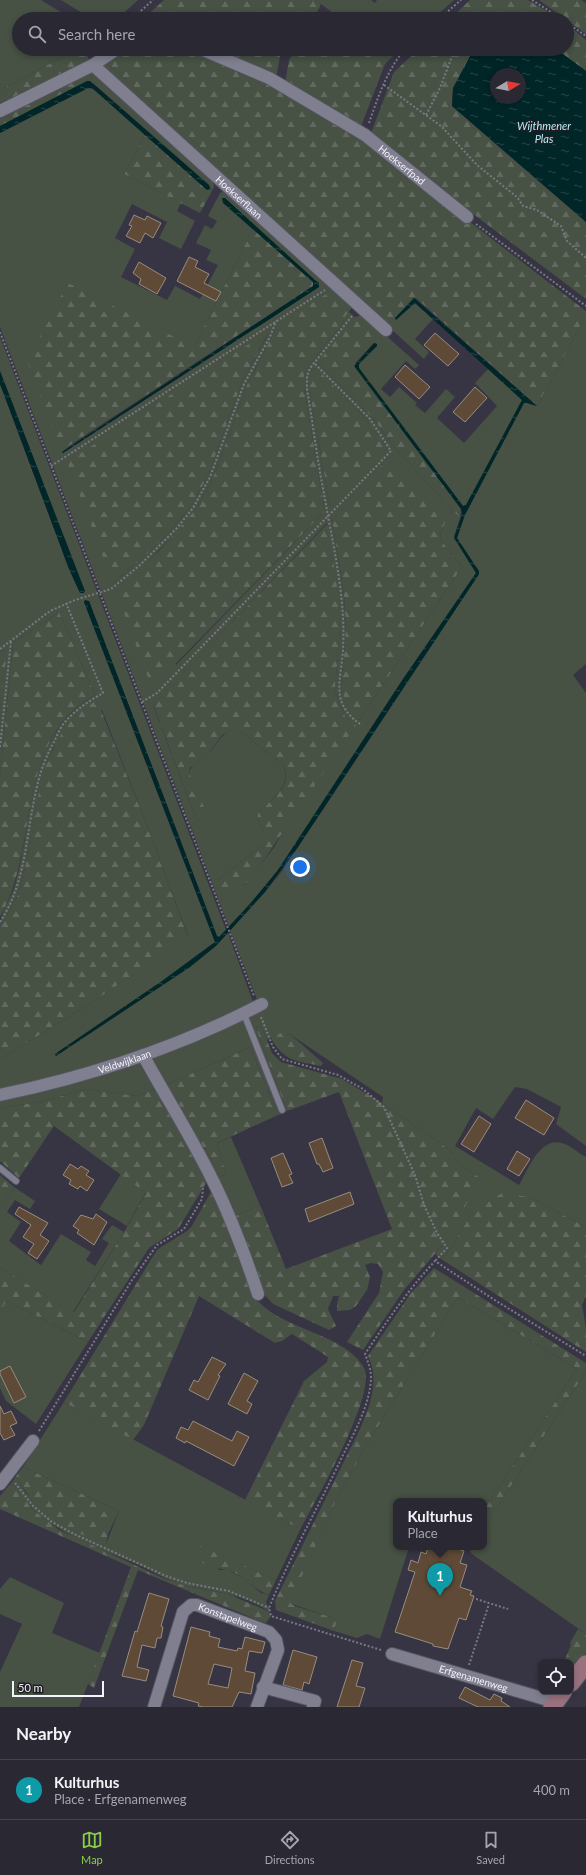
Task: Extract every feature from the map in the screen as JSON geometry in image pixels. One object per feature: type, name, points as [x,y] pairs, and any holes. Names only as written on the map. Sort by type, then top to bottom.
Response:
[{"type":"street","points":[[0,111],[94,64],[106,56]]},
{"type":"street","name":"Hoekserfpad","points":[[217,56],[269,78],[365,135],[467,217]]},
{"type":"street","name":"Hoekserflaan","points":[[94,64],[386,330]]},
{"type":"street","name":"Veldwijklaan","points":[[0,1095],[72,1078],[143,1056],[206,1032],[260,1006]]},
{"type":"street","points":[[143,1056],[219,1193],[246,1257],[258,1294]]},
{"type":"street","points":[[0,1484],[33,1441]]},
{"type":"street","name":"Konstapelweg","points":[[155,1707],[183,1612],[191,1605],[197,1605],[273,1635],[276,1640],[278,1650],[263,1687],[257,1707]]},
{"type":"street","name":"Erfgenamenweg","points":[[392,1654],[557,1700]]},
{"type":"street","points":[[574,1679],[586,1664]]},
{"type":"street","points":[[263,1687],[315,1701],[313,1707]]},
{"type":"lane","points":[[244,1014],[282,1110]]},
{"type":"lane","points":[[0,1168],[16,1181]]},
{"type":"path","points":[[140,12],[153,0]]},
{"type":"path","points":[[448,12],[461,0]]},
{"type":"path","points":[[532,0],[551,12]]},
{"type":"path","points":[[574,28],[586,36]]},
{"type":"path","points":[[365,135],[384,85],[399,56]]},
{"type":"path","points":[[426,115],[439,90],[452,56]]},
{"type":"path","points":[[384,85],[441,126],[477,165],[517,197],[523,206],[537,210],[561,226],[567,241],[586,258]]},
{"type":"path","points":[[467,217],[586,306]]},
{"type":"path","points":[[51,466],[336,283]]},
{"type":"path","points":[[360,724],[348,716],[338,688],[342,650],[341,595],[329,514],[324,495],[307,389],[307,376],[314,363],[361,306]]},
{"type":"path","points":[[0,648],[50,610],[66,603],[111,589],[140,565],[177,528],[194,508],[210,477],[244,384],[270,337],[276,322]]},
{"type":"path","points":[[0,332],[231,938],[260,1006],[273,1047],[282,1059],[338,1074],[363,1089],[384,1107],[415,1175],[424,1205],[437,1233],[447,1248],[412,1286],[365,1354],[370,1367],[371,1378],[368,1394],[359,1422],[320,1504],[296,1547],[270,1608],[271,1616],[392,1654]]},
{"type":"path","points":[[142,702],[157,693],[390,451],[370,420],[314,363]]},
{"type":"path","points":[[0,922],[15,894],[19,880],[41,768],[64,724],[83,705],[103,693],[66,603]]},
{"type":"path","points":[[0,747],[11,640]]},
{"type":"path","points":[[33,1441],[132,1280],[157,1246],[184,1229],[202,1199],[202,1181]]},
{"type":"path","points":[[435,1261],[586,1356]]},
{"type":"path","points":[[9,1473],[18,1488],[33,1506],[60,1527],[166,1576],[187,1583],[229,1591],[270,1608]]},
{"type":"path","points":[[476,1599],[508,1609]]},
{"type":"path","points":[[466,1674],[489,1604]]},
{"type":"green space","points":[[0,0],[41,0],[61,12],[12,12],[12,56],[65,56],[0,90]]},
{"type":"green space","points":[[61,0],[138,0],[125,12],[81,12]]},
{"type":"green space","points":[[164,0],[316,0],[321,4],[317,12],[151,12]]},
{"type":"green space","points":[[316,0],[371,0],[375,3],[377,0],[454,0],[441,12],[332,12]]},
{"type":"green space","points":[[470,0],[528,0],[548,12],[505,12],[457,12]]},
{"type":"green space","points":[[539,0],[581,0],[586,3],[586,34],[574,25],[574,12],[556,12]]},
{"type":"green space","points":[[574,30],[586,40],[586,71],[566,56],[574,56]]},
{"type":"green space","points":[[65,56],[88,56],[90,62],[0,103],[0,90]]},
{"type":"green space","points":[[117,56],[208,56],[240,69],[305,104],[367,143],[586,311],[586,315],[537,406],[416,298],[414,298],[394,322],[107,63]]},
{"type":"green space","points":[[227,56],[280,56],[276,79]]},
{"type":"green space","points":[[292,56],[384,56],[389,60],[385,64],[360,129],[285,83],[289,60]]},
{"type":"green space","points":[[384,56],[393,56],[389,60]]},
{"type":"green space","points":[[411,56],[470,56],[453,88],[452,106],[586,222],[586,299],[370,136],[394,72]]},
{"type":"green space","points":[[107,63],[394,321],[414,302],[433,319],[415,339],[429,352],[424,359],[101,66]]},
{"type":"green space","points":[[90,72],[95,74],[213,178],[214,187],[212,191],[209,185],[93,83]]},
{"type":"green space","points":[[90,72],[93,83],[87,81],[0,126],[0,116]]},
{"type":"green space","points":[[88,88],[95,90],[145,135],[124,174],[181,203],[177,211],[195,221],[181,249],[159,238],[167,222],[132,204],[115,238],[135,249],[121,277],[167,300],[175,286],[200,299],[218,265],[206,260],[211,250],[196,243],[205,225],[212,229],[217,221],[208,216],[220,193],[225,191],[352,307],[349,312],[355,317],[363,315],[419,365],[415,369],[406,361],[381,389],[390,397],[399,387],[417,403],[415,405],[425,413],[446,389],[455,397],[437,418],[464,443],[497,406],[475,383],[488,369],[522,400],[466,505],[463,506],[358,367],[380,341],[319,364],[373,418],[394,447],[460,518],[454,536],[476,573],[403,679],[278,870],[229,927],[0,327],[0,133]],"holes":[[[223,203],[319,285],[319,287],[63,453],[62,452],[194,347],[253,229]],[[343,320],[344,322],[308,367],[304,376],[304,389],[325,511],[176,665],[142,567],[179,530],[196,509],[213,478],[247,385],[277,326]],[[269,332],[242,382],[208,476],[191,506],[156,546],[113,583]],[[315,368],[368,421],[330,506],[309,389]],[[332,518],[446,521],[440,534],[441,540],[462,567],[359,720],[341,688],[346,628],[344,595]],[[327,523],[340,628],[335,689],[339,703],[346,718],[275,846],[245,885],[218,880],[265,843],[265,836],[257,818],[258,813],[275,797],[284,785],[286,778],[282,764],[241,732],[232,728],[210,752],[190,770],[189,773],[201,821],[196,818],[153,705]]]},
{"type":"green space","points":[[145,135],[207,190],[210,189],[212,191],[200,213],[124,174]]},
{"type":"green space","points":[[253,229],[313,282],[313,286],[61,451],[27,360],[68,283],[194,347]]},
{"type":"green space","points":[[328,293],[349,312],[343,319],[344,322],[308,367],[304,376],[304,389],[325,511],[152,688],[115,589],[160,550],[196,509],[213,478],[247,385],[277,326]]},
{"type":"green space","points":[[586,315],[586,664],[573,675],[586,693],[586,1146],[556,1124],[561,1107],[527,1089],[515,1087],[493,1119],[476,1108],[455,1146],[519,1185],[535,1156],[547,1145],[554,1142],[562,1143],[571,1147],[586,1157],[586,1227],[529,1197],[471,1214],[451,1248],[441,1259],[435,1254],[445,1242],[479,1177],[457,1163],[450,1150],[382,1103],[383,1097],[291,1035],[281,1034],[267,1040],[262,1028],[259,1026],[256,1028],[287,1111],[278,1115],[250,1047],[164,1086],[151,1059],[153,1056],[258,1002],[230,930],[282,871],[479,574],[457,538],[464,516],[524,403],[537,406]]},
{"type":"green space","points":[[355,317],[380,341],[377,344],[374,343],[355,363],[461,509],[460,518],[394,447],[373,418],[319,364],[319,361]]},
{"type":"green space","points":[[269,331],[242,382],[208,476],[191,506],[156,546],[113,583],[67,462]]},
{"type":"green space","points":[[0,337],[226,930],[220,937],[217,936],[89,601],[84,602],[215,942],[162,981],[55,1054],[56,1056],[190,967],[228,933],[253,1002],[252,1005],[142,1052],[0,1092],[0,1059],[85,1007],[188,936],[102,710],[54,747],[44,769],[29,851],[18,895],[0,927],[2,914],[13,891],[18,873],[37,774],[45,751],[57,730],[73,711],[95,695],[59,612],[13,643],[0,776],[0,709],[6,652],[4,650],[0,653],[0,384],[69,569],[80,593],[40,475],[0,371]]},
{"type":"green space","points":[[316,368],[368,421],[386,449],[330,506],[309,389],[309,377]]},
{"type":"green space","points":[[389,458],[446,521],[440,534],[441,540],[462,567],[359,720],[350,714],[341,688],[346,628],[344,595],[332,518]]},
{"type":"green space","points":[[328,523],[338,595],[340,628],[335,689],[339,703],[346,718],[356,725],[251,879],[238,890],[224,894],[218,880],[265,843],[265,836],[257,818],[258,813],[275,797],[284,785],[286,771],[282,764],[241,732],[232,729],[222,735],[206,757],[190,768],[189,773],[206,812],[207,818],[201,821],[196,818],[153,704]]},
{"type":"green space","points":[[59,612],[95,695],[69,715],[51,739],[40,767],[32,797],[21,859],[12,889],[0,917],[0,776],[13,643]]},
{"type":"green space","points":[[5,650],[7,651],[0,709],[0,653]]},
{"type":"green space","points":[[97,700],[150,833],[188,937],[85,1007],[0,1059],[0,927],[18,895],[29,851],[43,769],[66,725],[84,708]]},
{"type":"green space","points":[[259,1026],[262,1028],[272,1053],[281,1062],[342,1079],[382,1103],[450,1150],[457,1163],[479,1177],[461,1215],[445,1242],[404,1290],[363,1350],[347,1342],[379,1293],[383,1272],[378,1264],[371,1263],[365,1265],[370,1277],[367,1290],[356,1306],[350,1310],[337,1311],[339,1296],[333,1296],[328,1309],[336,1326],[329,1330],[273,1304],[263,1293],[233,1217],[260,1205],[286,1269],[392,1229],[339,1092],[287,1111],[256,1028]]},
{"type":"green space","points":[[281,1033],[291,1035],[323,1063],[321,1066],[292,1059],[281,1052],[271,1038],[272,1036]]},
{"type":"green space","points":[[250,1047],[278,1115],[217,1143],[226,1174],[220,1177],[206,1149],[198,1145],[164,1086]]},
{"type":"green space","points":[[136,1062],[144,1065],[158,1088],[137,1096],[87,1089],[44,1101],[0,1108],[0,1099]]},
{"type":"green space","points":[[158,1088],[208,1180],[178,1229],[149,1248],[88,1342],[7,1301],[0,1311],[0,1268],[74,1312],[124,1232],[146,1193],[54,1126],[19,1178],[0,1161],[0,1108],[44,1101],[87,1089],[137,1096]]},
{"type":"green space","points":[[231,1137],[260,1205],[233,1217],[198,1146],[206,1149],[221,1177],[226,1174],[217,1143]]},
{"type":"green space","points":[[121,1174],[146,1192],[127,1226],[99,1209]]},
{"type":"green space","points":[[0,1175],[14,1187],[0,1209]]},
{"type":"green space","points":[[14,1187],[35,1201],[30,1209],[15,1200],[7,1212],[21,1222],[9,1241],[41,1265],[61,1234],[91,1252],[86,1260],[95,1266],[109,1243],[102,1239],[112,1225],[124,1232],[73,1312],[0,1268],[0,1209]]},
{"type":"green space","points":[[213,1188],[257,1300],[267,1309],[285,1320],[343,1347],[360,1361],[365,1370],[365,1384],[361,1403],[353,1425],[301,1528],[298,1528],[245,1500],[304,1381],[327,1362],[328,1357],[292,1334],[282,1341],[275,1343],[199,1296],[144,1425],[133,1440],[64,1402],[158,1249],[187,1231],[192,1226]]},
{"type":"green space","points":[[502,1193],[529,1197],[586,1227],[586,1296],[582,1305],[586,1328],[586,1352],[441,1259],[451,1248],[471,1214]]},
{"type":"green space","points":[[434,1268],[586,1363],[586,1374],[585,1373],[487,1522],[487,1505],[577,1369],[458,1297],[370,1439],[336,1500],[290,1603],[295,1606],[337,1619],[334,1631],[276,1610],[275,1601],[360,1429],[367,1411],[373,1384],[372,1365],[368,1356],[411,1293]]},
{"type":"green space","points":[[458,1297],[577,1369],[487,1505],[487,1498],[393,1498],[393,1550],[408,1550],[380,1639],[367,1634],[357,1638],[334,1631],[336,1619],[289,1603],[336,1500],[370,1439]]},
{"type":"green space","points":[[7,1301],[88,1342],[36,1424],[6,1401],[0,1388],[0,1311]]},
{"type":"green space","points":[[585,1373],[586,1634],[472,1554],[469,1550],[487,1550],[487,1522]]},
{"type":"green space","points":[[64,1402],[298,1528],[301,1528],[276,1580],[191,1543],[220,1570],[228,1570],[243,1578],[261,1593],[269,1595],[266,1602],[270,1612],[251,1601],[174,1582],[68,1534],[51,1524],[36,1512],[23,1498],[12,1482],[16,1476],[26,1493],[75,1531],[106,1544],[119,1511],[23,1467]]},
{"type":"green space","points":[[23,1467],[119,1511],[108,1534],[106,1545],[54,1519],[34,1502],[16,1476]]},
{"type":"green space","points":[[12,1482],[31,1508],[59,1530],[165,1579],[186,1586],[228,1594],[268,1611],[271,1616],[266,1623],[257,1620],[138,1570],[94,1688],[88,1684],[131,1567],[0,1509],[0,1496]]},
{"type":"green space","points":[[191,1542],[276,1580],[269,1595],[258,1590],[235,1573],[209,1566],[200,1561],[194,1554]]},
{"type":"green space","points":[[10,1577],[64,1603],[52,1633],[100,1653],[79,1707],[0,1707],[0,1672],[22,1624],[0,1614],[0,1589]]},
{"type":"green space","points":[[578,1629],[586,1634],[586,1653],[576,1666],[574,1666],[574,1659],[565,1659],[571,1645],[570,1643]]},
{"type":"water","name":"Wijthmener Plas","points":[[470,56],[566,56],[586,71],[586,222],[452,106],[453,88]]},
{"type":"water","points":[[87,81],[90,81],[209,185],[210,189],[207,190],[92,88],[88,88],[0,133],[0,126]]},
{"type":"water","points":[[222,198],[225,198],[319,283],[319,287],[63,453],[62,452],[313,286],[313,282],[223,203]]},
{"type":"water","points":[[414,298],[537,406],[524,403],[465,515],[457,538],[479,571],[479,574],[298,847],[265,892],[216,946],[190,967],[56,1056],[55,1054],[162,981],[215,942],[84,602],[85,600],[89,601],[217,936],[219,937],[249,905],[278,870],[403,679],[476,573],[454,538],[462,514],[461,509],[354,366],[374,343],[377,344],[377,346],[359,364],[359,368],[463,506],[466,505],[522,400],[415,303],[396,320],[395,318]]},
{"type":"water","points":[[0,371],[85,591],[84,593],[80,593],[69,569],[0,384]]},
{"type":"building","points":[[134,215],[145,220],[147,216],[161,223],[153,238],[145,233],[140,243],[126,236],[132,226],[129,225]]},
{"type":"building","points":[[189,257],[198,261],[195,267],[209,274],[204,283],[221,292],[216,301],[177,281]]},
{"type":"building","points":[[139,262],[166,278],[157,294],[139,284],[141,279],[133,273]]},
{"type":"building","points":[[435,333],[459,354],[448,366],[424,345]]},
{"type":"building","points":[[405,365],[430,387],[419,399],[395,377]]},
{"type":"building","points":[[475,387],[487,398],[465,422],[453,412]]},
{"type":"building","points":[[526,1100],[554,1118],[544,1135],[515,1118]]},
{"type":"building","points":[[479,1116],[491,1124],[474,1152],[461,1144]]},
{"type":"building","points":[[322,1138],[333,1168],[323,1172],[319,1164],[317,1164],[309,1143]]},
{"type":"building","points":[[517,1151],[530,1159],[519,1176],[507,1169]]},
{"type":"building","points":[[283,1153],[292,1174],[289,1175],[293,1183],[282,1187],[271,1158]]},
{"type":"building","points":[[70,1164],[78,1169],[81,1166],[89,1171],[86,1175],[94,1180],[87,1191],[80,1186],[78,1189],[69,1184],[71,1180],[63,1175]]},
{"type":"building","points":[[350,1192],[354,1204],[309,1222],[305,1209]]},
{"type":"building","points":[[19,1207],[48,1223],[40,1235],[49,1241],[37,1259],[28,1253],[34,1244],[23,1237],[31,1225],[15,1214]]},
{"type":"building","points":[[96,1214],[107,1222],[94,1245],[77,1233],[79,1230],[73,1226],[81,1215],[93,1219]]},
{"type":"building","points":[[212,1357],[226,1364],[218,1375],[220,1376],[208,1400],[189,1390],[194,1380],[198,1382]]},
{"type":"building","points":[[10,1366],[26,1397],[14,1403],[0,1374],[0,1371]]},
{"type":"building","points":[[244,1373],[258,1381],[247,1401],[252,1404],[247,1414],[228,1404]]},
{"type":"building","points":[[0,1406],[4,1414],[11,1411],[17,1423],[10,1426],[15,1435],[4,1440],[0,1433]]},
{"type":"building","points":[[193,1421],[232,1441],[237,1431],[249,1437],[234,1466],[186,1441],[185,1443],[176,1438],[181,1427],[188,1430]]},
{"type":"building","points":[[427,1550],[464,1551],[460,1563],[467,1565],[460,1587],[472,1591],[470,1595],[474,1596],[466,1620],[459,1618],[448,1649],[433,1646],[433,1644],[395,1632],[415,1572],[408,1570],[411,1560],[418,1563],[421,1552],[426,1554]]},
{"type":"building","points":[[149,1593],[169,1599],[161,1626],[163,1627],[161,1638],[157,1638],[155,1648],[142,1645],[137,1667],[149,1670],[146,1681],[122,1676],[135,1631],[137,1632]]},
{"type":"building","points":[[191,1627],[210,1632],[209,1636],[220,1639],[218,1647],[237,1651],[238,1648],[242,1649],[245,1637],[265,1642],[262,1653],[249,1651],[245,1671],[255,1673],[251,1694],[239,1692],[232,1707],[203,1707],[198,1706],[199,1703],[173,1696]],"holes":[[[214,1664],[232,1668],[228,1688],[208,1684]]]},
{"type":"building","points":[[293,1650],[317,1657],[309,1684],[304,1682],[302,1690],[283,1685]]},
{"type":"building","points":[[352,1660],[363,1663],[356,1686],[365,1688],[359,1707],[337,1707]]},
{"type":"building","points":[[465,1687],[490,1700],[494,1694],[502,1698],[501,1701],[510,1707],[478,1707],[459,1698]]},
{"type":"place","name":"Kulturhus","points":[[440,1596]]}]
